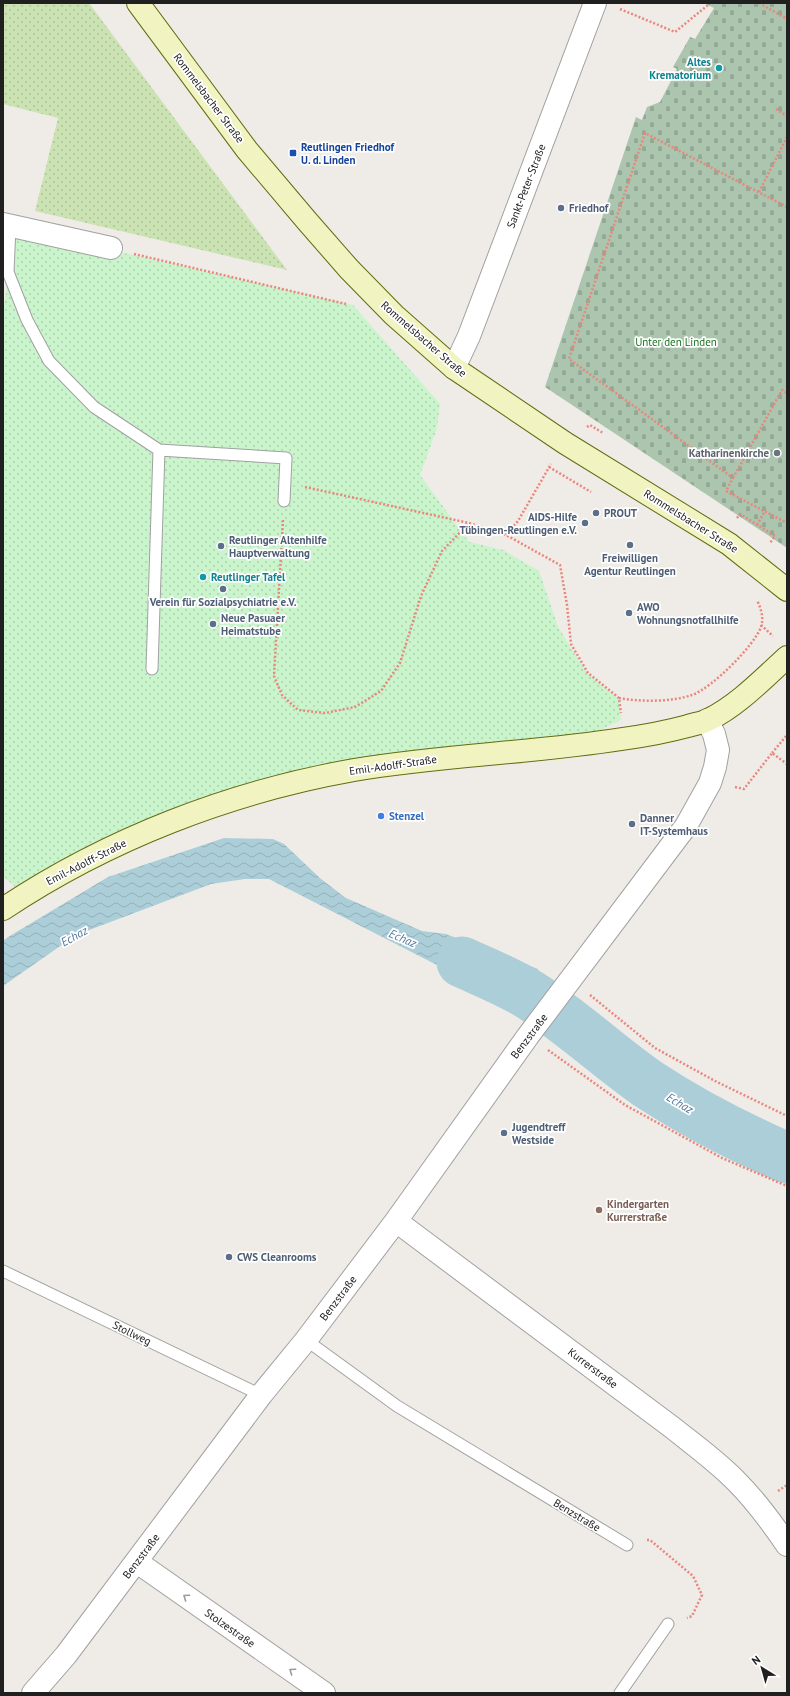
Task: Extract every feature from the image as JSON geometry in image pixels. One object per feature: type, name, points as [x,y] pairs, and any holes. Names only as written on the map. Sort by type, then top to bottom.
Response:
[{"type":"main road","name":"Rommelsbacher Straße","points":[[138,3],[247,150],[349,269],[394,315],[454,368],[565,443],[729,544],[787,590]]},
{"type":"main road","name":"Emil-Adolff-Straße","points":[[3,909],[76,866],[136,836],[205,810],[279,786],[324,776],[393,764],[562,748],[624,739],[662,733],[707,720],[737,702],[787,657]]},
{"type":"street","name":"Sankt-Peter-Straße","points":[[454,368],[469,336],[595,3]]},
{"type":"street","points":[[5,225],[111,248]]},
{"type":"street","name":"Benzstraße","points":[[33,1693],[55,1669],[137,1562],[261,1395],[306,1340],[396,1222],[528,1036],[686,826],[710,783],[716,767],[718,750],[714,734],[707,720]]},
{"type":"street","name":"Kurrerstraße","points":[[396,1222],[673,1428],[737,1481],[784,1532]]},
{"type":"street","name":"Stolzestraße","points":[[137,1562],[324,1693]]},
{"type":"lane","points":[[5,225],[8,272],[27,320],[48,361],[94,407],[160,450],[286,458],[284,501]]},
{"type":"lane","points":[[152,669],[160,450]]},
{"type":"lane","name":"Stollweg","points":[[3,1270],[261,1395]]},
{"type":"lane","name":"Benzstraße","points":[[306,1340],[397,1406],[627,1545]]},
{"type":"lane","points":[[620,1693],[668,1624]]},
{"type":"path","points":[[759,3],[787,18]]},
{"type":"path","points":[[619,9],[675,32],[708,5]]},
{"type":"path","points":[[776,109],[787,116]]},
{"type":"path","points":[[733,478],[568,359],[646,133],[787,207]]},
{"type":"path","points":[[759,192],[787,137]]},
{"type":"path","points":[[111,248],[349,304]]},
{"type":"path","points":[[787,393],[782,390],[726,491],[787,524]]},
{"type":"path","points":[[506,535],[518,521],[549,467],[565,443]]},
{"type":"path","points":[[286,482],[469,523],[506,535],[560,565],[567,605],[571,644],[588,673],[619,698],[641,701],[661,700],[692,695],[704,689],[743,652],[756,637],[761,625],[762,613],[755,598]]},
{"type":"path","points":[[284,501],[274,676],[282,696],[298,710],[325,714],[355,707],[381,691],[400,663],[420,596],[442,551],[469,523]]},
{"type":"path","points":[[757,525],[765,511]]},
{"type":"path","points":[[740,514],[775,536],[770,543]]},
{"type":"path","points":[[619,698],[624,739]]},
{"type":"path","points":[[710,783],[744,789],[787,735]]},
{"type":"path","points":[[772,753],[787,764]]},
{"type":"path","points":[[568,983],[655,1048],[787,1116]]},
{"type":"path","points":[[528,1036],[625,1105],[722,1158],[787,1186]]},
{"type":"path","points":[[627,1545],[650,1540],[693,1576],[702,1595],[692,1616],[668,1624]]},
{"type":"green space","points":[[3,3],[89,3],[287,270],[35,211],[58,118],[3,104]]},
{"type":"green space","name":"Unter den Linden","points":[[704,3],[787,3],[787,548],[545,387],[636,117],[642,120],[647,107],[660,102],[677,69],[673,67],[690,37],[695,39],[714,8]]},
{"type":"green space","points":[[15,232],[111,250],[353,305],[440,404],[437,428],[420,475],[469,542],[503,550],[539,571],[558,627],[587,673],[619,699],[621,720],[562,748],[279,786],[24,895],[3,876],[3,312]]},
{"type":"water","points":[[224,838],[273,839],[284,844],[321,879],[346,898],[422,931],[446,934],[538,969],[539,972],[513,1008],[474,984],[269,879],[245,879],[211,884],[76,935],[3,986],[3,941],[8,937],[108,877]]},
{"type":"waterway","name":"Echaz","points":[[462,962],[505,981],[530,995],[561,1016],[648,1084],[682,1105],[751,1142],[787,1158]]},
{"type":"place","name":"Altes Krematorium","points":[[719,68]]},
{"type":"place","name":"Reutlingen Friedhof U. d. Linden","points":[[293,153]]},
{"type":"place","name":"Friedhof","points":[[561,208]]},
{"type":"place","name":"Katharinenkirche","points":[[777,453]]},
{"type":"place","name":"PROUT","points":[[596,513]]},
{"type":"place","name":"AIDS-Hilfe Tübingen-Reutlingen e.V.","points":[[585,523]]},
{"type":"place","name":"Freiwilligen Agentur Reutlingen","points":[[630,545]]},
{"type":"place","name":"Reutlinger Altenhilfe Hauptverwaltung","points":[[221,546]]},
{"type":"place","name":"Reutlinger Tafel","points":[[203,577]]},
{"type":"place","name":"Verein für Sozialpsychiatrie e.V.","points":[[223,589]]},
{"type":"place","name":"AWO Wohnungsnotfallhilfe","points":[[629,613]]},
{"type":"place","name":"Neue Pasuaer Heimatstube","points":[[213,624]]},
{"type":"place","name":"Stenzel","points":[[381,816]]},
{"type":"place","name":"Danner IT-Systemhaus","points":[[632,824]]},
{"type":"place","name":"Jugendtreff Westside","points":[[504,1133]]},
{"type":"place","name":"Kindergarten Kurrerstraße","points":[[599,1210]]},
{"type":"place","name":"CWS Cleanrooms","points":[[229,1257]]}]
